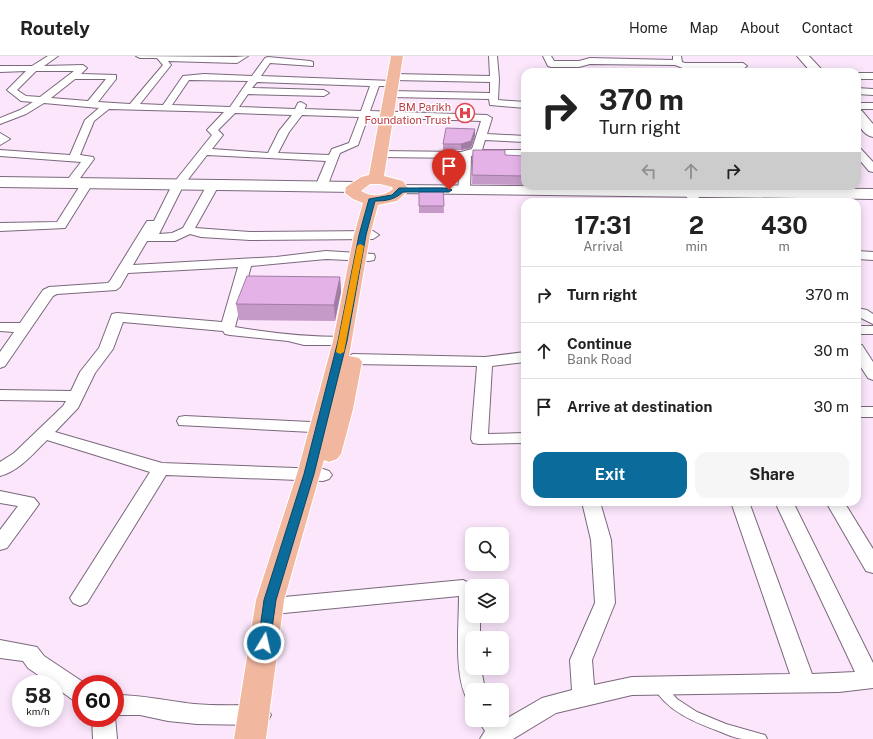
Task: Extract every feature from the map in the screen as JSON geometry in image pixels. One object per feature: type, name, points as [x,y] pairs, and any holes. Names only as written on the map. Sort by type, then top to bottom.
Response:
[{"type":"main road","points":[[376,180],[397,56]]},
{"type":"main road","points":[[803,56],[814,68]]},
{"type":"main road","points":[[861,119],[873,134]]},
{"type":"main road","points":[[0,182],[354,187],[360,182],[376,180],[393,181],[401,186],[401,190]]},
{"type":"main road","points":[[354,187],[354,193],[356,195],[377,199],[395,196],[401,190],[521,190]]},
{"type":"main road","points":[[654,190],[698,193],[754,190],[873,194]]},
{"type":"main road","points":[[259,727],[284,605],[348,350],[368,235],[377,199]]},
{"type":"main road","points":[[259,727],[270,600],[316,475]]},
{"type":"street","points":[[54,56],[33,69],[12,90],[24,99],[108,106],[387,115],[484,116],[487,118],[477,150],[470,154]]},
{"type":"street","points":[[140,56],[237,60],[244,56]]},
{"type":"street","points":[[493,56],[495,79],[492,103],[521,105]]},
{"type":"street","points":[[733,56],[746,68]]},
{"type":"street","points":[[132,106],[167,65],[160,57]]},
{"type":"street","points":[[550,64],[609,59],[678,59],[685,66],[742,66]]},
{"type":"street","points":[[0,363],[48,293],[54,290],[111,287],[115,284],[176,185],[218,135],[212,130],[233,109],[268,60],[310,60],[310,82],[299,112],[284,131],[272,155]]},
{"type":"street","points":[[0,69],[33,69],[48,67],[83,68],[42,100],[11,118],[0,121]]},
{"type":"street","points":[[73,76],[113,77],[91,104]]},
{"type":"street","points":[[861,76],[873,76]]},
{"type":"street","points":[[166,107],[186,78],[204,77],[255,78],[310,82],[376,83],[494,96]]},
{"type":"street","points":[[393,85],[495,79]]},
{"type":"street","points":[[322,187],[336,151],[353,145],[365,114],[368,94],[376,83]]},
{"type":"street","points":[[246,91],[336,93]]},
{"type":"street","points":[[861,91],[873,92]]},
{"type":"street","points":[[74,158],[90,120],[108,106]]},
{"type":"street","points":[[861,106],[873,106]]},
{"type":"street","points":[[0,136],[5,139],[0,142]]},
{"type":"street","points":[[481,137],[521,139]]},
{"type":"street","points":[[205,152],[272,155],[284,158],[333,158]]},
{"type":"street","points":[[0,153],[89,159],[71,183]]},
{"type":"street","points":[[381,154],[521,153]]},
{"type":"street","points":[[464,190],[470,154]]},
{"type":"street","points":[[861,156],[873,170]]},
{"type":"street","points":[[0,227],[58,225],[87,183]]},
{"type":"street","points":[[176,185],[151,238],[175,237],[188,230],[213,185]]},
{"type":"street","points":[[188,230],[201,233],[250,236],[368,235]]},
{"type":"street","points":[[300,258],[307,236]]},
{"type":"street","points":[[124,269],[246,262],[326,255],[364,256]]},
{"type":"street","points":[[861,255],[873,256]]},
{"type":"street","points":[[228,327],[246,262]]},
{"type":"street","points":[[861,313],[873,320]]},
{"type":"street","points":[[0,470],[20,457],[63,416],[77,396],[88,372],[106,349],[116,317],[228,327],[230,331],[290,337],[348,350],[485,362],[521,358]]},
{"type":"street","points":[[0,328],[24,328]]},
{"type":"street","points":[[861,330],[873,330]]},
{"type":"street","points":[[861,355],[873,375]]},
{"type":"street","points":[[485,362],[479,439],[521,438]]},
{"type":"street","points":[[0,395],[77,396]]},
{"type":"street","points":[[861,412],[873,412]]},
{"type":"street","points":[[185,421],[328,428]]},
{"type":"street","points":[[44,434],[147,463],[161,469],[316,475]]},
{"type":"street","points":[[80,598],[161,469]]},
{"type":"street","points":[[0,497],[28,502],[30,504],[0,543]]},
{"type":"street","points":[[584,697],[581,660],[605,603],[601,540],[592,506]]},
{"type":"street","points":[[741,506],[804,684]]},
{"type":"street","points":[[494,731],[550,705],[632,686],[839,683],[871,679],[786,506]]},
{"type":"street","points":[[837,506],[873,566]]},
{"type":"street","points":[[284,605],[463,588],[467,590],[469,595],[470,671],[473,683]]},
{"type":"street","points":[[0,649],[29,653],[36,662],[72,686]]},
{"type":"street","points":[[124,705],[140,705],[197,714],[259,727]]},
{"type":"street","points":[[105,727],[106,739]]},
{"type":"lane","points":[[658,686],[673,702],[694,715],[735,732],[761,739]]},
{"type":"building","points":[[446,128],[475,129],[471,141],[461,144],[443,144]]},
{"type":"building","points":[[473,150],[505,150],[505,155],[521,156],[521,176],[472,175]]},
{"type":"building","points":[[419,188],[443,188],[444,206],[419,206]]},
{"type":"building","points":[[247,276],[340,277],[334,305],[236,304]]},
{"type":"slow traffic","points":[[340,352],[360,246]]},
{"type":"place","name":"BM Parikh Foundation Trust","points":[[465,113]]},
{"type":"route","points":[[264,643],[270,600],[309,474],[343,341],[362,235],[372,199],[386,199],[395,196],[401,190],[449,190]]}]
